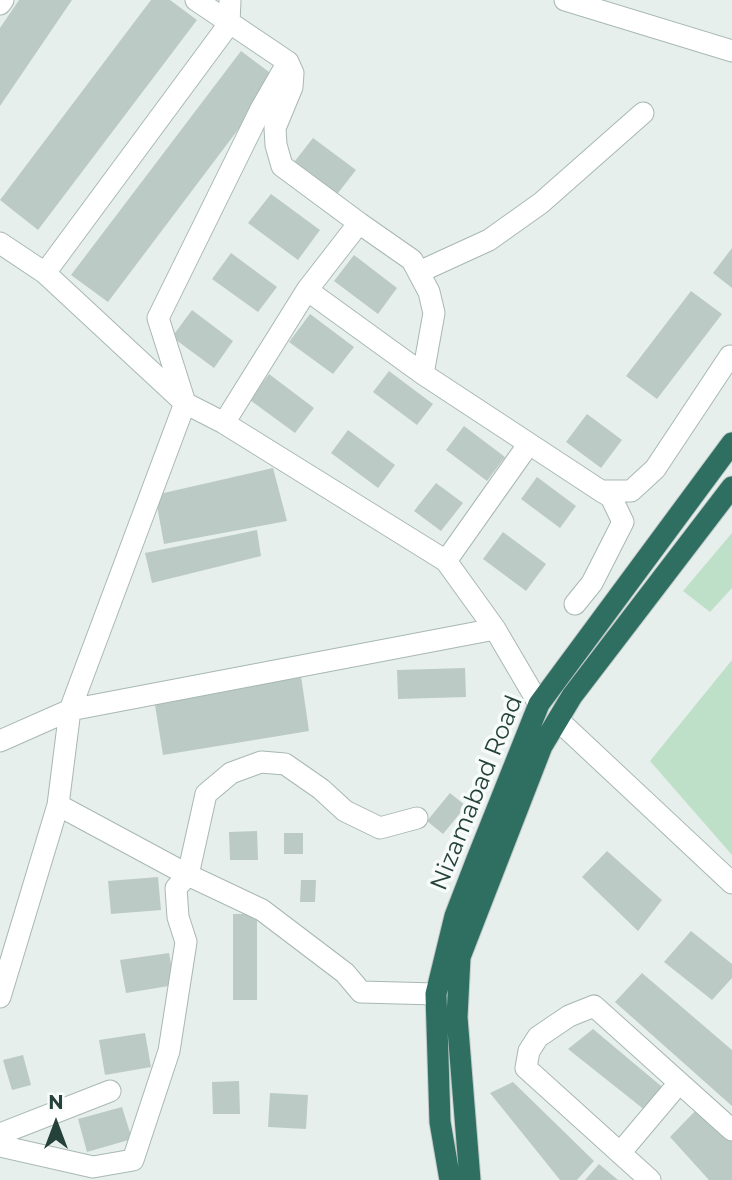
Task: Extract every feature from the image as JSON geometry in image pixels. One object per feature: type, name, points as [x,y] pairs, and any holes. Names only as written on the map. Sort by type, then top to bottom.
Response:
[{"type":"highway","name":"Nizamabad Road","points":[[450,1180],[440,1122],[436,994],[455,916],[539,704],[732,443]]},
{"type":"highway","points":[[470,1180],[457,1017],[460,957],[542,746],[572,696],[732,487]]},
{"type":"street","points":[[196,0],[288,62],[293,73],[292,87],[275,128],[282,166],[412,260],[429,292],[434,313],[423,374]]},
{"type":"street","points":[[45,273],[229,24],[230,0]]},
{"type":"street","points":[[565,0],[732,51]]},
{"type":"street","points":[[0,997],[58,805],[70,710],[185,403],[158,318],[261,109],[288,62]]},
{"type":"street","points":[[419,272],[489,240],[541,203],[643,113]]},
{"type":"street","points":[[224,423],[307,290],[359,223]]},
{"type":"street","points":[[0,243],[45,273],[185,403],[224,423],[446,561],[495,629],[539,704]]},
{"type":"street","points":[[307,290],[423,374],[611,497],[623,522],[592,583],[575,604]]},
{"type":"street","points":[[601,491],[631,491],[655,469],[730,356]]},
{"type":"street","points":[[446,561],[528,445]]},
{"type":"street","points":[[0,741],[70,710],[495,629]]},
{"type":"street","points":[[559,721],[732,883]]},
{"type":"street","points":[[0,1146],[93,1167],[133,1160],[169,1051],[186,942],[178,917],[176,888],[188,875],[206,794],[231,773],[261,762],[285,764],[321,789],[345,811],[380,828],[417,818]]},
{"type":"street","points":[[58,805],[188,875],[262,910],[345,973],[361,992],[436,994]]},
{"type":"street","points":[[650,1180],[526,1068],[529,1051],[538,1037],[569,1016],[594,1006],[732,1130]]},
{"type":"street","points":[[620,1153],[679,1083]]},
{"type":"street","points":[[0,1134],[110,1091]]},
{"type":"green space","points":[[732,533],[732,588],[710,612],[683,591]]},
{"type":"green space","points":[[732,660],[732,855],[650,761]]},
{"type":"building","points":[[19,0],[72,0],[0,106],[0,28]]},
{"type":"building","points":[[151,0],[170,0],[197,20],[38,230],[0,200]]},
{"type":"building","points":[[241,51],[277,78],[108,302],[71,275]]},
{"type":"building","points":[[313,138],[356,170],[334,198],[291,166]]},
{"type":"building","points":[[271,194],[320,230],[298,260],[248,223]]},
{"type":"building","points":[[732,248],[732,288],[713,273]]},
{"type":"building","points":[[231,253],[277,287],[258,312],[212,279]]},
{"type":"building","points":[[354,255],[397,288],[378,314],[334,281]]},
{"type":"building","points":[[691,291],[722,314],[657,399],[626,376]]},
{"type":"building","points":[[192,310],[233,341],[214,368],[172,337]]},
{"type":"building","points":[[310,314],[354,347],[333,374],[289,342]]},
{"type":"building","points":[[389,371],[433,404],[417,425],[373,392]]},
{"type":"building","points":[[269,374],[314,408],[295,433],[250,400]]},
{"type":"building","points":[[587,414],[622,440],[601,468],[566,442]]},
{"type":"building","points":[[464,426],[505,457],[487,481],[446,450]]},
{"type":"building","points":[[348,430],[395,465],[378,488],[331,453]]},
{"type":"building","points":[[273,468],[287,521],[164,544],[155,495]]},
{"type":"building","points":[[537,477],[576,506],[560,528],[521,499]]},
{"type":"building","points":[[436,483],[463,503],[441,531],[414,511]]},
{"type":"building","points":[[257,530],[261,556],[152,583],[145,553]]},
{"type":"building","points":[[503,532],[546,564],[526,591],[483,559]]},
{"type":"building","points":[[465,668],[466,697],[398,699],[397,670]]},
{"type":"building","points":[[301,676],[309,731],[163,755],[154,699]]},
{"type":"building","points":[[450,793],[466,806],[443,834],[427,821]]},
{"type":"building","points":[[257,831],[258,860],[230,860],[229,832]]},
{"type":"building","points":[[284,833],[303,833],[303,854],[284,854]]},
{"type":"building","points":[[607,851],[662,900],[638,931],[582,877]]},
{"type":"building","points":[[158,877],[161,910],[111,914],[108,881]]},
{"type":"building","points":[[301,880],[316,880],[315,902],[300,902]]},
{"type":"building","points":[[233,914],[257,914],[257,1000],[233,1000]]},
{"type":"building","points":[[691,931],[732,964],[732,978],[712,1000],[664,962]]},
{"type":"building","points":[[169,953],[175,985],[126,993],[120,960]]},
{"type":"building","points":[[642,973],[732,1050],[732,1106],[615,1002]]},
{"type":"building","points":[[593,1029],[667,1091],[646,1111],[568,1049]]},
{"type":"building","points":[[145,1033],[151,1067],[105,1075],[99,1040]]},
{"type":"building","points":[[23,1055],[31,1085],[12,1090],[3,1060]]},
{"type":"building","points":[[239,1081],[240,1114],[213,1114],[212,1082]]},
{"type":"building","points":[[513,1082],[594,1161],[577,1180],[560,1180],[490,1093]]},
{"type":"building","points":[[270,1093],[308,1095],[306,1129],[268,1127]]},
{"type":"building","points":[[122,1107],[132,1139],[87,1152],[78,1119]]},
{"type":"building","points":[[699,1107],[732,1139],[732,1180],[709,1180],[670,1137]]},
{"type":"building","points":[[599,1164],[618,1180],[585,1180]]}]
